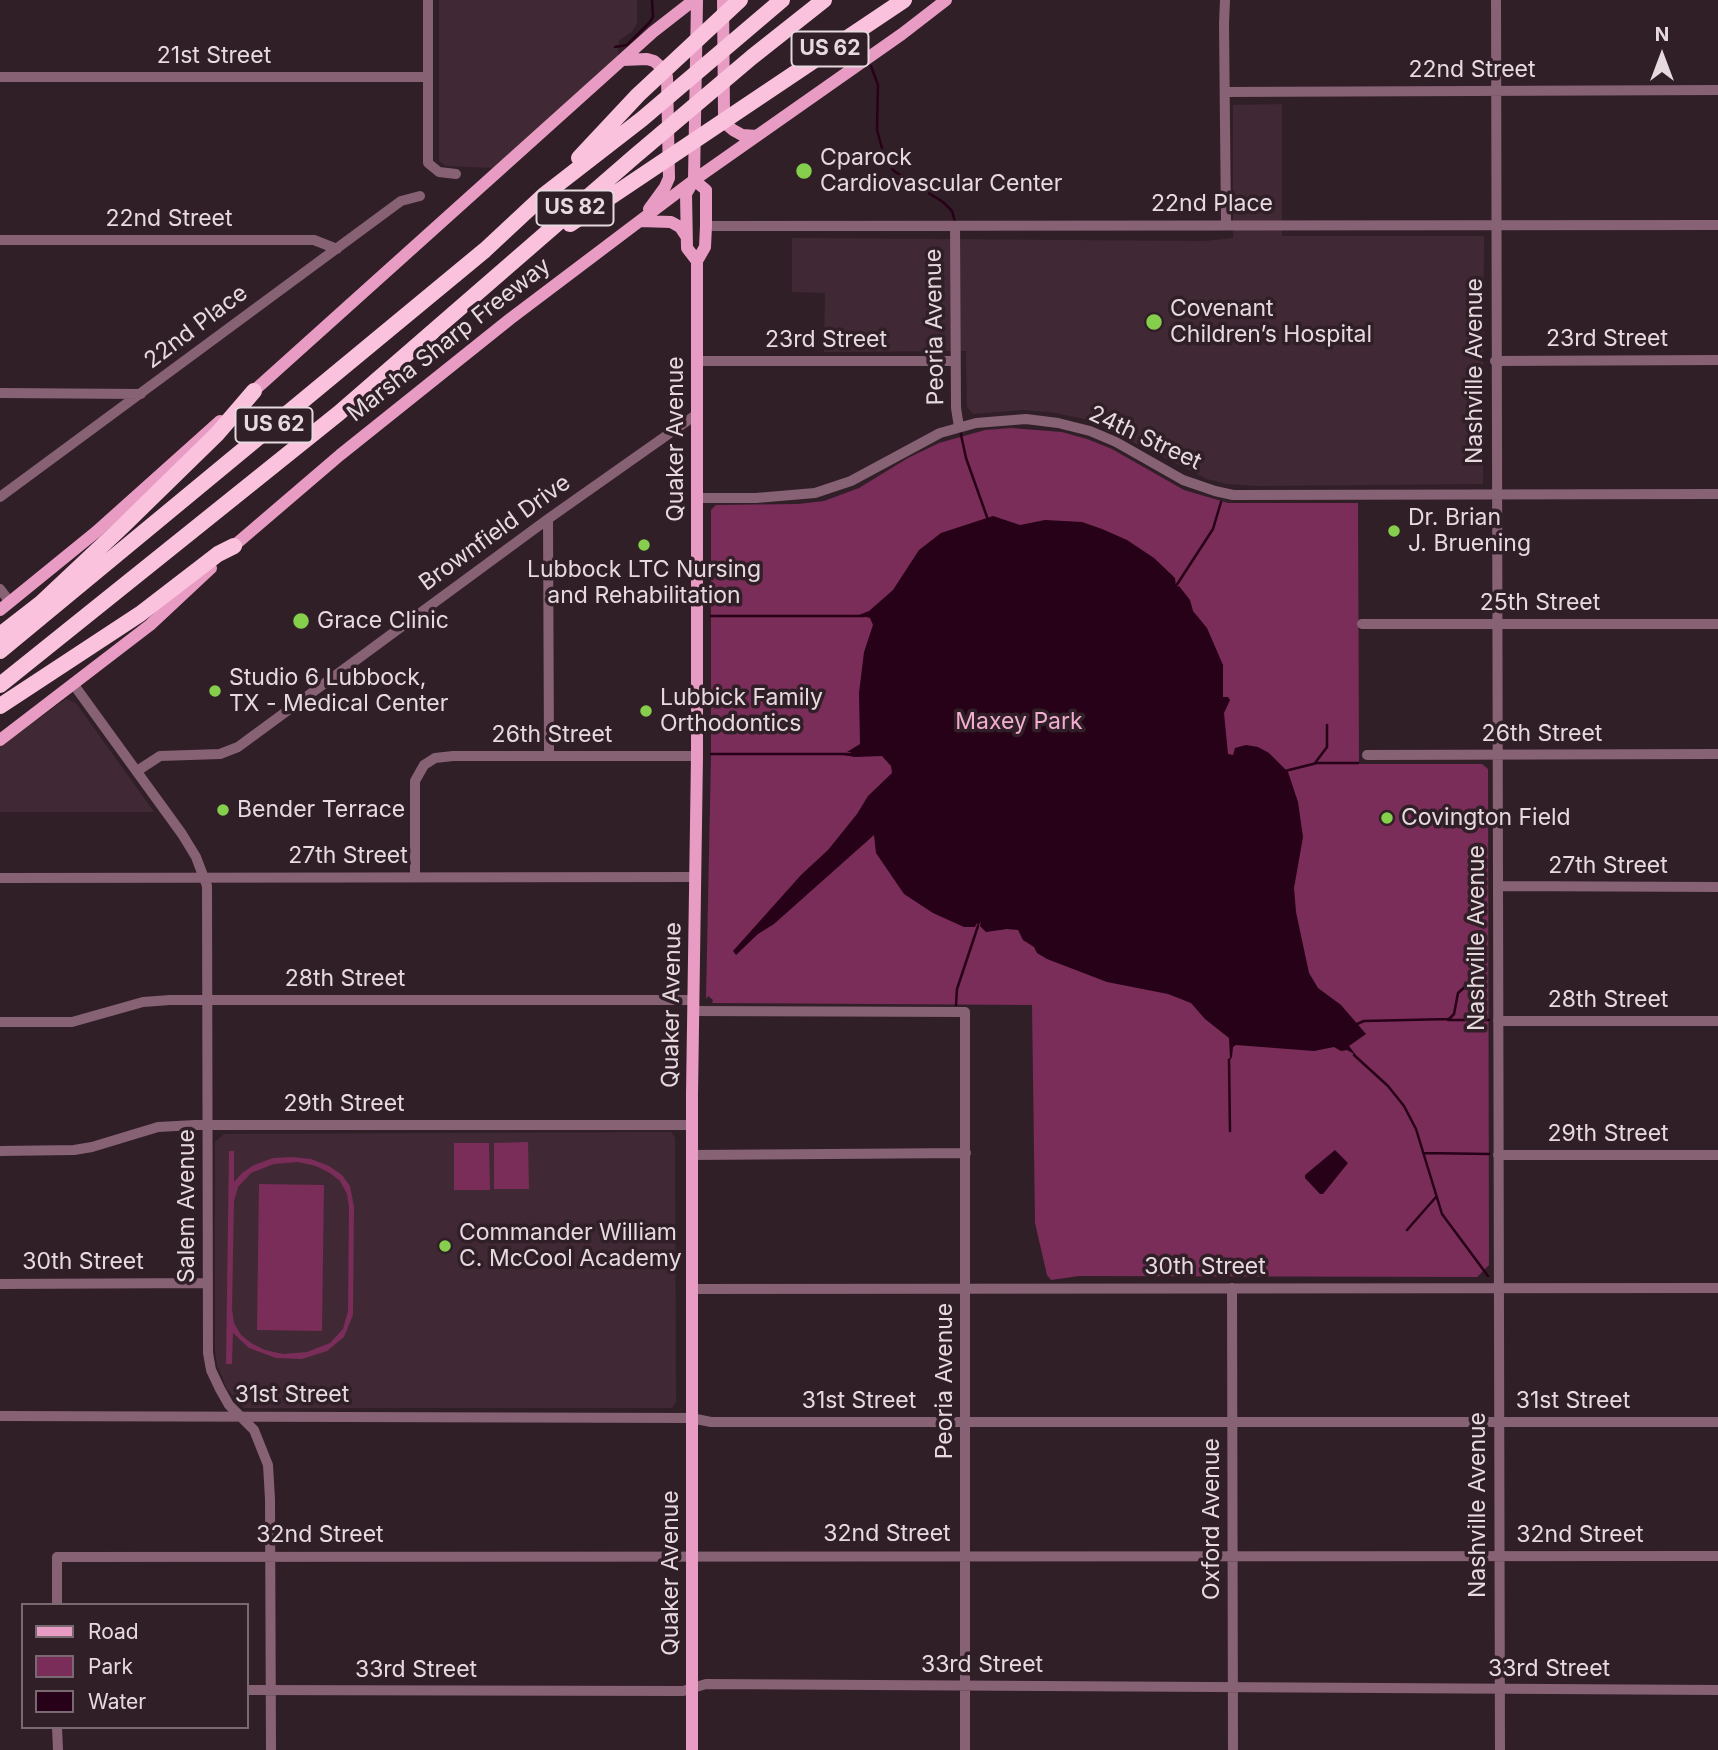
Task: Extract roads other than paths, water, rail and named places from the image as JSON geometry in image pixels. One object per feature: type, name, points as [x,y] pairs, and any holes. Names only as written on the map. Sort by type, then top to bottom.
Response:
[{"type":"highway","name":"US 62","points":[[544,195],[638,95],[740,0]]},
{"type":"highway","name":"Marsha Sharp Freeway","points":[[0,651],[485,250],[544,195],[642,119],[782,0]]},
{"type":"highway","name":"Marsha Sharp Freeway","points":[[0,685],[339,413],[635,156],[824,0]]},
{"type":"highway","name":"US 62","points":[[515,260],[904,0]]},
{"type":"highway","points":[[0,635],[41,603],[124,525],[217,434],[254,391]]},
{"type":"highway","points":[[0,706],[140,614],[218,554],[234,546]]},
{"type":"main road","points":[[5,606],[96,532],[653,32],[695,0]]},
{"type":"main road","name":"Quaker Avenue","points":[[695,0],[694,180],[686,194],[686,236],[687,248],[696,261]]},
{"type":"main road","points":[[723,0],[724,113],[727,125],[733,131],[757,136]]},
{"type":"main road","name":"Marsha Sharp Freeway","points":[[0,740],[150,625],[234,546],[340,455],[456,362],[694,180],[946,0]]},
{"type":"main road","points":[[622,60],[654,61],[667,77],[669,178],[640,221]]},
{"type":"main road","name":"Quaker Avenue","points":[[692,1750],[692,1125],[697,757],[696,261],[705,247],[706,226],[706,190],[694,180]]},
{"type":"main road","points":[[640,221],[671,222],[680,227],[686,236]]},
{"type":"street","points":[[429,0],[429,163],[439,172],[456,174]]},
{"type":"street","points":[[1225,0],[1226,225]]},
{"type":"street","name":"Nashville Avenue","points":[[1496,0],[1500,1750]]},
{"type":"street","name":"21st Street","points":[[0,76],[429,77]]},
{"type":"street","name":"22nd Street","points":[[1226,92],[1718,90]]},
{"type":"street","name":"22nd Place","points":[[0,497],[401,201],[420,196]]},
{"type":"street","name":"22nd Place","points":[[706,226],[1718,225]]},
{"type":"street","name":"Peoria Avenue","points":[[955,226],[956,408],[959,427]]},
{"type":"street","name":"22nd Street","points":[[0,240],[314,240],[337,249]]},
{"type":"street","name":"23rd Street","points":[[1495,361],[1718,360]]},
{"type":"street","name":"23rd Street","points":[[696,361],[956,361]]},
{"type":"street","points":[[0,393],[141,394]]},
{"type":"street","name":"Brownfield Drive","points":[[136,771],[160,756],[220,754],[238,747],[548,519],[696,414]]},
{"type":"street","name":"24th Street","points":[[696,498],[756,498],[814,493],[851,481],[909,448],[959,427],[999,420],[1026,419],[1070,425],[1116,442],[1183,480],[1233,495],[1718,494]]},
{"type":"street","points":[[548,519],[549,755]]},
{"type":"street","points":[[0,589],[5,606]]},
{"type":"street","name":"25th Street","points":[[1362,625],[1718,624]]},
{"type":"street","name":"Salem Avenue","points":[[74,685],[182,834],[205,877],[209,1125],[208,1353],[211,1370],[229,1405],[254,1430],[268,1465],[271,1750]]},
{"type":"street","name":"26th Street","points":[[1367,755],[1718,754]]},
{"type":"street","name":"26th Street","points":[[415,877],[416,778],[429,761],[442,756],[697,757]]},
{"type":"street","name":"27th Street","points":[[0,878],[695,877]]},
{"type":"street","name":"27th Street","points":[[1498,887],[1718,887]]},
{"type":"street","name":"28th Street","points":[[0,1022],[72,1022],[143,1002],[208,1000],[965,1012]]},
{"type":"street","name":"Peoria Avenue","points":[[965,1012],[965,1750]]},
{"type":"street","name":"28th Street","points":[[1498,1021],[1718,1021]]},
{"type":"street","name":"29th Street","points":[[0,1151],[74,1150],[158,1127],[209,1125],[692,1125]]},
{"type":"street","points":[[692,1155],[966,1153]]},
{"type":"street","name":"29th Street","points":[[1499,1155],[1718,1155]]},
{"type":"street","name":"30th Street","points":[[0,1284],[208,1283]]},
{"type":"street","name":"Oxford Avenue","points":[[1232,1288],[1233,1750]]},
{"type":"street","name":"30th Street","points":[[692,1289],[1718,1288]]},
{"type":"street","name":"31st Street","points":[[0,1416],[691,1418],[711,1422],[1718,1422]]},
{"type":"street","name":"32nd Street","points":[[57,1603],[57,1557],[1718,1556]]},
{"type":"street","name":"33rd Street","points":[[248,1690],[683,1691],[706,1684],[1718,1690]]},
{"type":"street","points":[[57,1729],[58,1750]]},
{"type":"water","points":[[993,516],[1020,525],[1045,520],[1082,522],[1102,529],[1127,540],[1154,558],[1175,578],[1176,587],[1179,586],[1190,600],[1193,611],[1207,628],[1223,665],[1223,697],[1230,700],[1224,713],[1228,754],[1233,755],[1235,748],[1246,745],[1258,747],[1269,753],[1288,772],[1298,802],[1303,837],[1294,888],[1296,912],[1309,973],[1318,988],[1341,1005],[1366,1034],[1349,1046],[1356,1055],[1334,1047],[1314,1051],[1236,1045],[1233,1047],[1232,1057],[1227,1060],[1230,1058],[1229,1038],[1205,1019],[1191,1003],[1168,994],[1107,982],[1047,959],[1023,940],[1018,930],[986,932],[980,926],[981,922],[975,927],[964,927],[933,913],[904,894],[876,853],[874,835],[774,924],[758,934],[736,955],[733,951],[801,875],[828,850],[868,796],[892,773],[891,766],[882,756],[843,755],[851,755],[851,752],[847,752],[860,744],[859,693],[864,652],[873,625],[870,618],[859,615],[869,611],[893,590],[919,550],[941,533]]},
{"type":"water","points":[[1335,1150],[1348,1163],[1323,1194],[1320,1194],[1305,1175]]},
{"type":"waterway","points":[[615,47],[627,45],[650,22],[653,17],[652,0]]},
{"type":"waterway","points":[[871,66],[878,85],[877,130],[885,159],[894,171],[943,202],[952,211],[955,222]]},
{"type":"waterway","points":[[960,430],[966,458],[987,517]]},
{"type":"waterway","points":[[1176,586],[1213,529],[1221,502]]},
{"type":"waterway","points":[[711,616],[864,616]]},
{"type":"waterway","points":[[1315,763],[1327,747],[1327,725]]},
{"type":"waterway","points":[[711,754],[851,754]]},
{"type":"waterway","points":[[1285,771],[1317,763],[1358,763]]},
{"type":"waterway","points":[[956,1005],[957,989],[978,926]]},
{"type":"waterway","points":[[1357,1024],[1364,1021],[1449,1019],[1454,1014],[1458,993],[1475,978]]},
{"type":"waterway","points":[[1448,1020],[1489,1020]]},
{"type":"waterway","points":[[1354,1055],[1388,1086],[1404,1106],[1416,1129],[1442,1214],[1488,1276]]},
{"type":"waterway","points":[[1229,1060],[1230,1131]]},
{"type":"waterway","points":[[1423,1153],[1489,1154]]},
{"type":"waterway","points":[[1407,1230],[1436,1197]]},
{"type":"place","name":"Cparock Cardiovascular Center","points":[[804,171]]},
{"type":"place","name":"Covenant Children’s Hospital","points":[[1154,322]]},
{"type":"place","name":"Dr. Brian J. Bruening","points":[[1394,531]]},
{"type":"place","name":"Lubbock LTC Nursing and Rehabilitation","points":[[644,545]]},
{"type":"place","name":"Grace Clinic","points":[[301,621]]},
{"type":"place","name":"Studio 6 Lubbock, TX - Medical Center","points":[[215,691]]},
{"type":"place","name":"Lubbick Family Orthodontics","points":[[646,711]]},
{"type":"place","name":"Bender Terrace","points":[[223,810]]},
{"type":"place","name":"Covington Field","points":[[1387,818]]},
{"type":"place","name":"Commander William C. McCool Academy","points":[[445,1246]]},
{"type":"park label","name":"Maxey Park","points":[[1019,722]]}]
